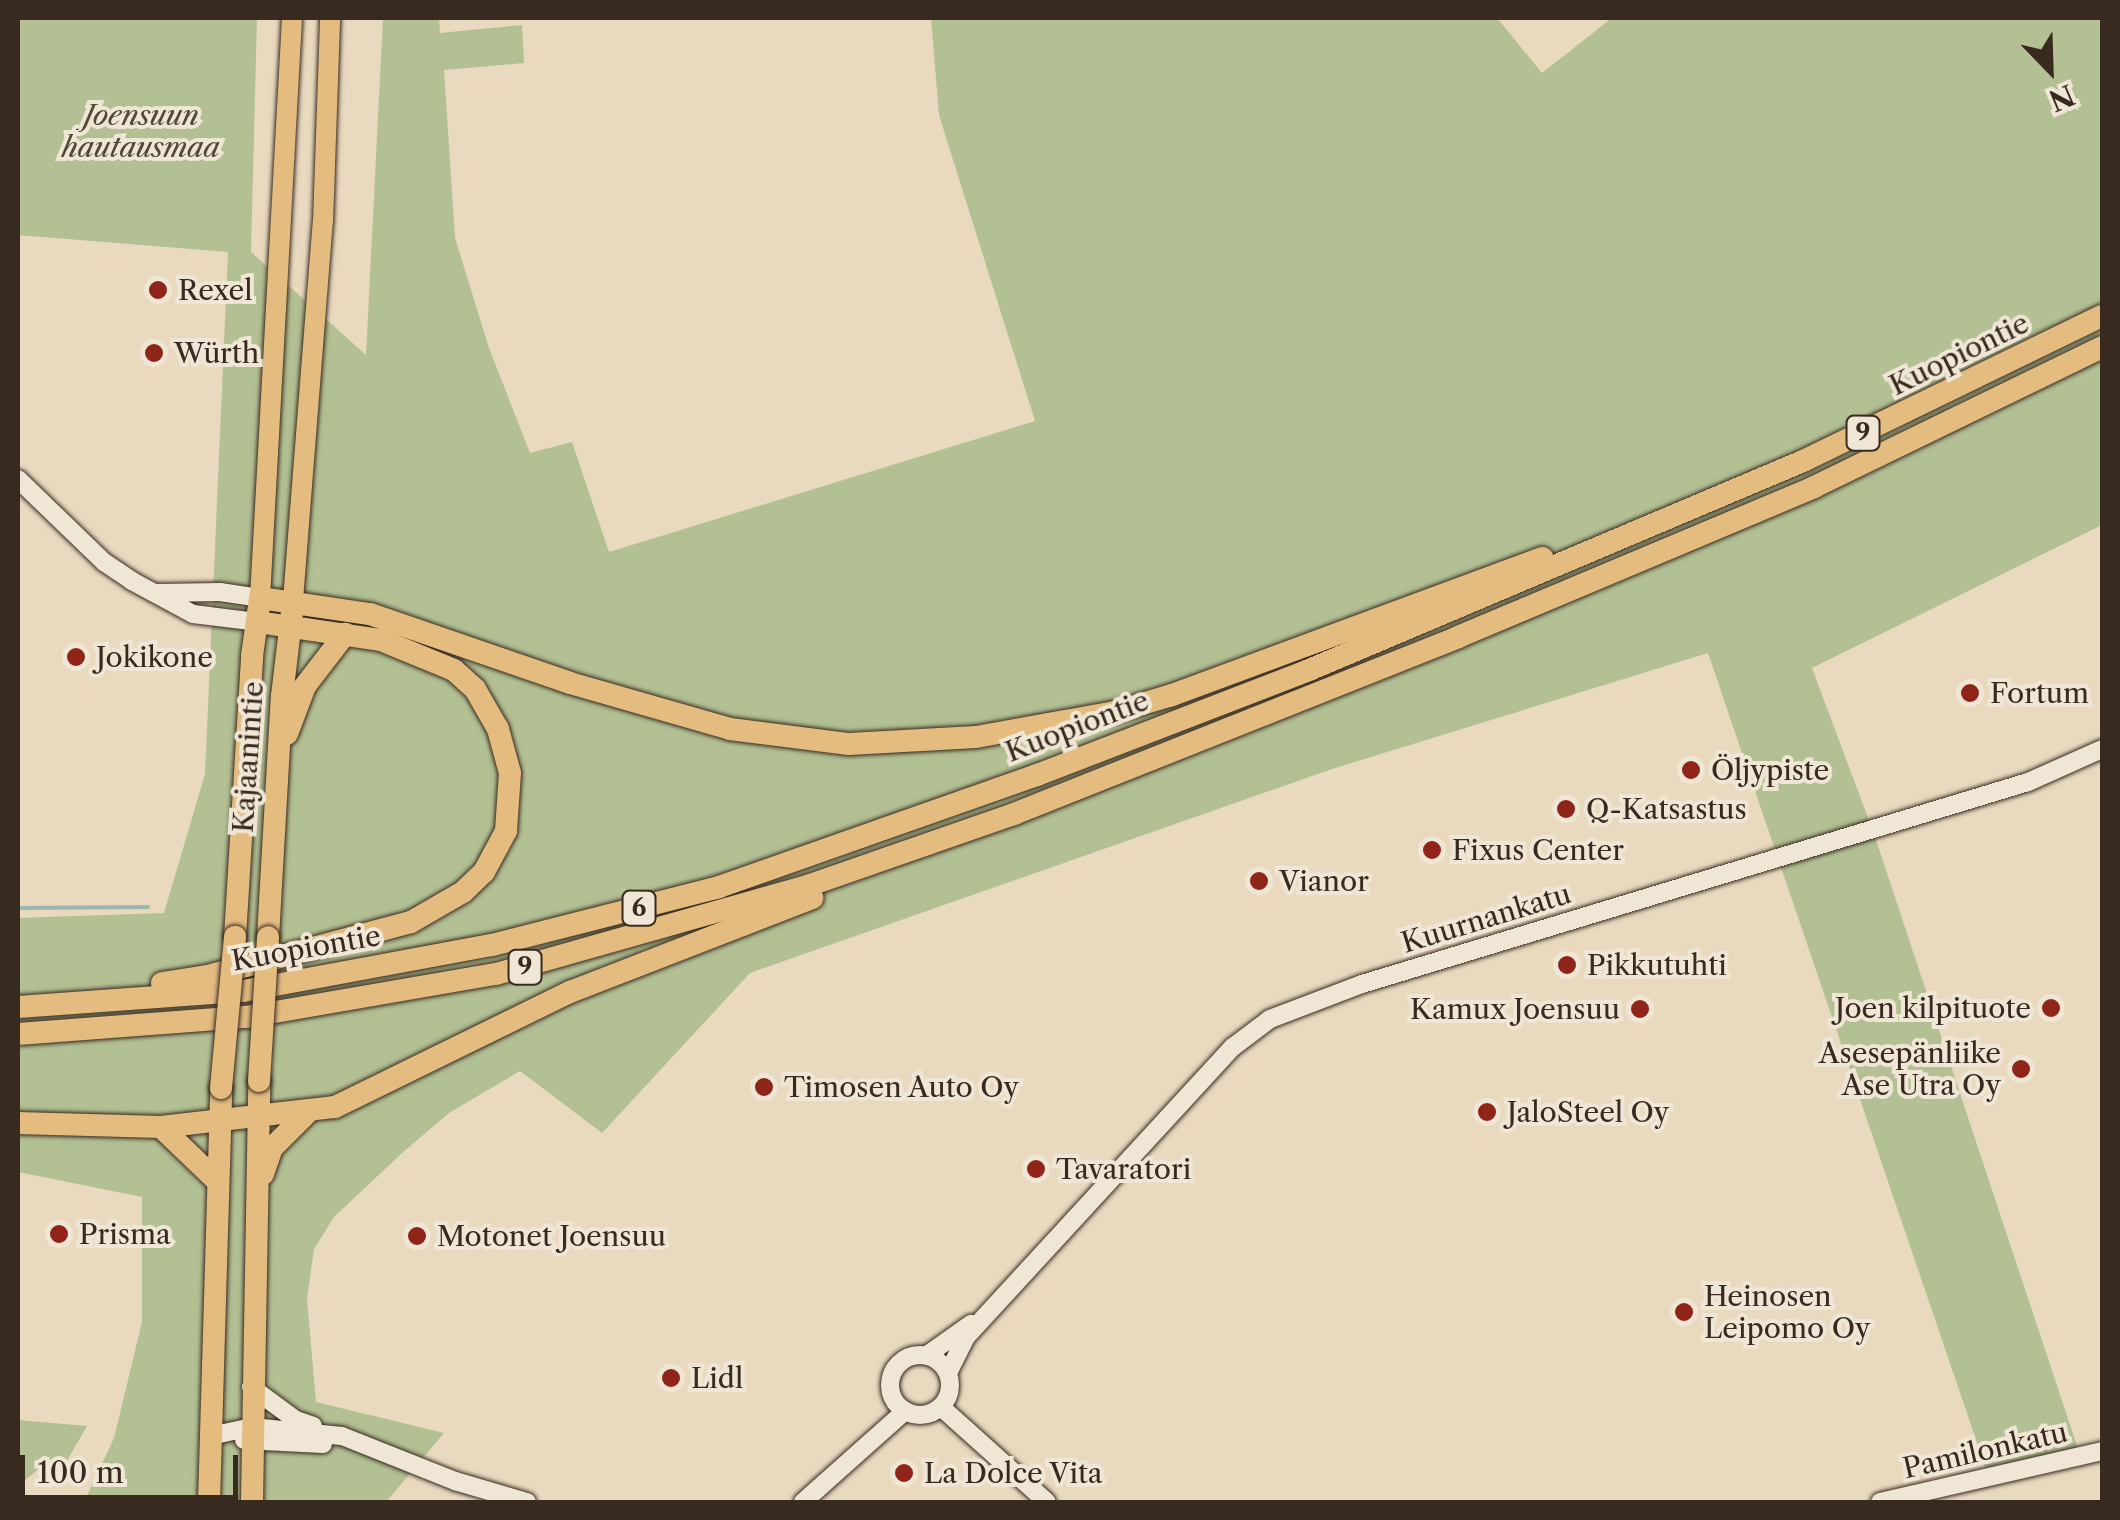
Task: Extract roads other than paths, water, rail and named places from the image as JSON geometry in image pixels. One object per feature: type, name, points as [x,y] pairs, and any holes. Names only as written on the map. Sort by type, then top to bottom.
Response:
[{"type":"highway","name":"Kuopiontie","points":[[18,1006],[243,991],[492,945],[719,887],[842,845],[1233,698],[1599,547],[1803,461],[2102,316]]},
{"type":"highway","name":"Kuopiontie","points":[[18,1034],[246,1018],[496,974],[706,918],[1014,814],[1440,644],[1814,486],[2102,347]]},
{"type":"highway","points":[[257,622],[292,612],[370,614],[570,684],[730,729],[849,744],[936,741],[1050,727],[1129,708],[1527,561],[1599,547]]},
{"type":"highway","points":[[260,598],[292,612]]},
{"type":"highway","name":"Kajaanintie","points":[[209,1502],[218,1123],[260,598]]},
{"type":"highway","name":"Kajaanintie","points":[[252,1502],[258,1114],[278,757],[292,612]]},
{"type":"highway","name":"6","points":[[18,1006],[208,976],[383,931],[437,910],[484,872],[506,831],[512,794],[498,729],[475,689],[448,666],[381,640],[345,634],[292,612]]},
{"type":"highway","points":[[278,757],[305,686],[345,634]]},
{"type":"highway","points":[[18,1123],[162,1127],[335,1107],[381,1088],[570,992],[696,946],[1014,814]]},
{"type":"highway","points":[[256,1192],[272,1148],[308,1112]]},
{"type":"highway","points":[[162,1127],[216,1180]]},
{"type":"main road","points":[[260,598],[292,18]]},
{"type":"main road","name":"Kajaanintie","points":[[292,612],[324,222],[330,18]]},
{"type":"street","points":[[18,479],[104,562],[193,614],[257,622]]},
{"type":"street","points":[[159,593],[220,592],[260,598]]},
{"type":"street","name":"Kuurnankatu","points":[[948,1373],[966,1337],[1233,1047],[1270,1019],[1362,984],[2028,782],[2102,749]]},
{"type":"street","name":"Kuurnankatu","points":[[927,1355],[992,1310]]},
{"type":"street","points":[[927,1355],[948,1373],[950,1391],[940,1407],[923,1414],[905,1411],[892,1396],[890,1377],[908,1356],[927,1355]]},
{"type":"street","points":[[251,1387],[296,1420],[455,1481],[527,1502]]},
{"type":"street","points":[[940,1407],[1048,1502]]},
{"type":"street","points":[[803,1502],[905,1411]]},
{"type":"street","points":[[251,1434],[388,1453]]},
{"type":"street","points":[[210,1436],[342,1436]]},
{"type":"street","name":"Pamilonkatu","points":[[1880,1502],[2102,1451]]},
{"type":"waterway","points":[[18,908],[148,907]]},
{"type":"place","name":"Rexel","points":[[158,290]]},
{"type":"place","name":"Würth","points":[[154,353]]},
{"type":"place","name":"Jokikone","points":[[76,657]]},
{"type":"place","name":"Fortum","points":[[1970,693]]},
{"type":"place","name":"Öljypiste","points":[[1691,770]]},
{"type":"place","name":"Q-Katsastus","points":[[1566,809]]},
{"type":"place","name":"Fixus Center","points":[[1432,850]]},
{"type":"place","name":"Vianor","points":[[1259,881]]},
{"type":"place","name":"Pikkutuhti","points":[[1567,965]]},
{"type":"place","name":"Joen kilpituote","points":[[2051,1008]]},
{"type":"place","name":"Kamux Joensuu","points":[[1640,1009]]},
{"type":"place","name":"Asesepänliike Ase Utra Oy","points":[[2021,1069]]},
{"type":"place","name":"Timosen Auto Oy","points":[[764,1087]]},
{"type":"place","name":"JaloSteel Oy","points":[[1487,1112]]},
{"type":"place","name":"Tavaratori","points":[[1036,1169]]},
{"type":"place","name":"Prisma","points":[[59,1234]]},
{"type":"place","name":"Motonet Joensuu","points":[[417,1236]]},
{"type":"place","name":"Heinosen Leipomo Oy","points":[[1684,1312]]},
{"type":"place","name":"Lidl","points":[[671,1378]]},
{"type":"place","name":"La Dolce Vita","points":[[904,1473]]},
{"type":"park label","name":"Joensuun hautausmaa","points":[[141,131]]}]
